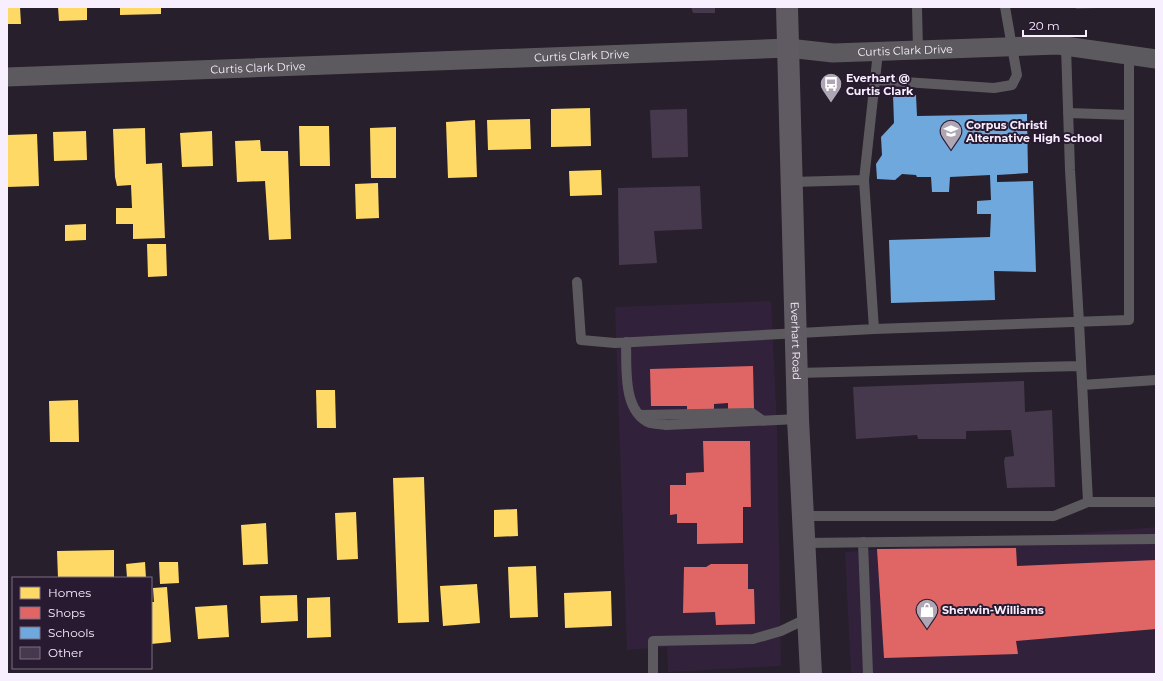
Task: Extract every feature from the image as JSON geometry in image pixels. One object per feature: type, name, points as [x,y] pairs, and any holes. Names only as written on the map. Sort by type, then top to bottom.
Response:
[{"type":"main road","name":"Everhart Road","points":[[787,7],[797,332],[798,419],[811,674]]},
{"type":"street","name":"Curtis Clark Drive","points":[[7,77],[788,48],[833,54],[1058,45],[1156,59]]},
{"type":"lane","points":[[917,7],[918,50]]},
{"type":"lane","points":[[876,80],[994,88],[1012,85],[1017,75],[1005,7]]},
{"type":"lane","points":[[1066,47],[1070,170],[1080,322],[1088,502]]},
{"type":"lane","points":[[874,329],[864,180],[878,52]]},
{"type":"lane","points":[[577,282],[581,340],[626,342],[797,332],[1129,320],[1129,55]]},
{"type":"lane","points":[[1068,113],[1129,115]]},
{"type":"lane","points":[[792,182],[864,180]]},
{"type":"lane","points":[[626,342],[629,398],[639,415],[650,423],[666,425],[798,419]]},
{"type":"lane","points":[[798,373],[1081,366]]},
{"type":"lane","points":[[1082,385],[1156,380]]},
{"type":"lane","points":[[802,516],[1054,516],[1088,502],[1156,502]]},
{"type":"lane","points":[[804,543],[1156,539]]},
{"type":"lane","points":[[863,542],[868,674]]},
{"type":"lane","points":[[653,674],[653,641],[753,639],[781,631],[808,618]]},
{"type":"shaded area","points":[[771,301],[777,426],[781,666],[668,672],[667,647],[627,650],[615,307]]},
{"type":"shaded area","points":[[1156,527],[1156,674],[851,674],[845,552]]},
{"type":"building: Homes","points":[[7,7],[20,7],[21,24],[7,24]]},
{"type":"building: Homes","points":[[58,7],[87,7],[87,20],[59,21]]},
{"type":"building: Homes","points":[[120,7],[161,7],[161,14],[120,15]]},
{"type":"building: Homes","points":[[590,108],[591,146],[551,147],[551,109]]},
{"type":"building: Homes","points":[[530,119],[531,149],[488,150],[487,120]]},
{"type":"building: Homes","points":[[475,120],[477,177],[448,178],[446,122]]},
{"type":"building: Homes","points":[[299,126],[329,126],[330,166],[300,166]]},
{"type":"building: Homes","points":[[396,127],[396,178],[371,178],[370,128]]},
{"type":"building: Homes","points":[[145,128],[146,164],[162,163],[165,238],[133,239],[133,224],[116,224],[116,208],[132,208],[131,185],[117,186],[115,177],[113,129]]},
{"type":"building: Homes","points":[[86,131],[87,160],[54,161],[53,132]]},
{"type":"building: Homes","points":[[212,131],[213,166],[182,167],[180,133]]},
{"type":"building: Homes","points":[[37,134],[39,186],[7,187],[7,135]]},
{"type":"building: Homes","points":[[260,140],[261,151],[288,151],[291,239],[269,240],[265,181],[237,182],[235,141]]},
{"type":"building: Homes","points":[[601,170],[602,195],[570,196],[569,171]]},
{"type":"building: Homes","points":[[378,183],[379,218],[356,219],[355,184]]},
{"type":"building: Homes","points":[[86,224],[86,240],[65,241],[65,225]]},
{"type":"building: Homes","points":[[147,244],[166,244],[167,276],[148,277]]},
{"type":"building: Homes","points":[[316,390],[335,390],[336,428],[317,428]]},
{"type":"building: Homes","points":[[78,400],[79,442],[50,442],[49,401]]},
{"type":"building: Homes","points":[[424,477],[429,622],[398,623],[393,478]]},
{"type":"building: Homes","points":[[517,509],[518,536],[494,537],[494,510]]},
{"type":"building: Homes","points":[[356,512],[358,559],[337,560],[335,513]]},
{"type":"building: Homes","points":[[266,523],[268,564],[243,565],[241,525]]},
{"type":"building: Homes","points":[[114,550],[114,577],[58,577],[57,551]]},
{"type":"building: Homes","points":[[145,562],[146,577],[127,577],[126,564]]},
{"type":"building: Homes","points":[[159,562],[178,562],[179,583],[160,584]]},
{"type":"building: Homes","points":[[536,566],[538,617],[510,618],[508,567]]},
{"type":"building: Homes","points":[[477,584],[480,623],[443,626],[440,586]]},
{"type":"building: Homes","points":[[167,587],[171,642],[152,644],[152,602],[154,602],[153,588]]},
{"type":"building: Homes","points":[[611,591],[612,626],[565,628],[564,593]]},
{"type":"building: Homes","points":[[297,595],[298,621],[261,623],[260,596]]},
{"type":"building: Homes","points":[[330,597],[331,637],[307,638],[307,598]]},
{"type":"building: Homes","points":[[227,605],[229,637],[198,639],[195,607]]},
{"type":"building: Shops","points":[[753,366],[754,409],[728,409],[728,403],[714,404],[714,410],[687,411],[687,406],[651,406],[650,369]]},
{"type":"building: Shops","points":[[703,441],[750,441],[751,507],[743,507],[743,543],[697,544],[697,523],[677,523],[677,514],[670,515],[670,485],[686,485],[686,473],[704,472]]},
{"type":"building: Shops","points":[[1016,548],[1017,566],[1156,560],[1156,629],[1016,641],[1018,654],[884,658],[877,549]]},
{"type":"building: Shops","points":[[711,564],[748,564],[748,589],[754,589],[755,624],[716,625],[715,612],[683,613],[684,567],[706,567]]},
{"type":"building: Schools","points":[[893,94],[916,95],[917,116],[1027,114],[1028,173],[997,175],[997,182],[1033,181],[1036,272],[994,271],[995,300],[891,303],[889,240],[990,237],[991,214],[977,214],[977,201],[991,200],[990,175],[950,177],[949,192],[932,192],[931,177],[917,177],[916,175],[902,174],[895,180],[877,179],[876,164],[882,155],[881,137],[894,123]]},
{"type":"building: Other","points":[[691,7],[715,7],[715,13],[693,13]]},
{"type":"building: Other","points":[[1076,7],[1097,7],[1097,8],[1076,9]]},
{"type":"building: Other","points":[[687,109],[688,157],[652,158],[650,110]]},
{"type":"building: Other","points":[[700,186],[702,229],[654,231],[657,263],[619,265],[618,188]]},
{"type":"building: Other","points":[[1024,381],[1025,412],[1052,410],[1055,487],[1007,488],[1004,462],[1005,457],[1014,456],[1011,430],[966,431],[966,439],[918,439],[917,435],[856,439],[853,387]]},
{"type":"place","name":"Everhart @ Curtis Clark","points":[[831,104]]},
{"type":"place","name":"Corpus Christi Alternative High School","points":[[951,150]]},
{"type":"place","name":"Sherwin-Williams","points":[[927,630]]}]
